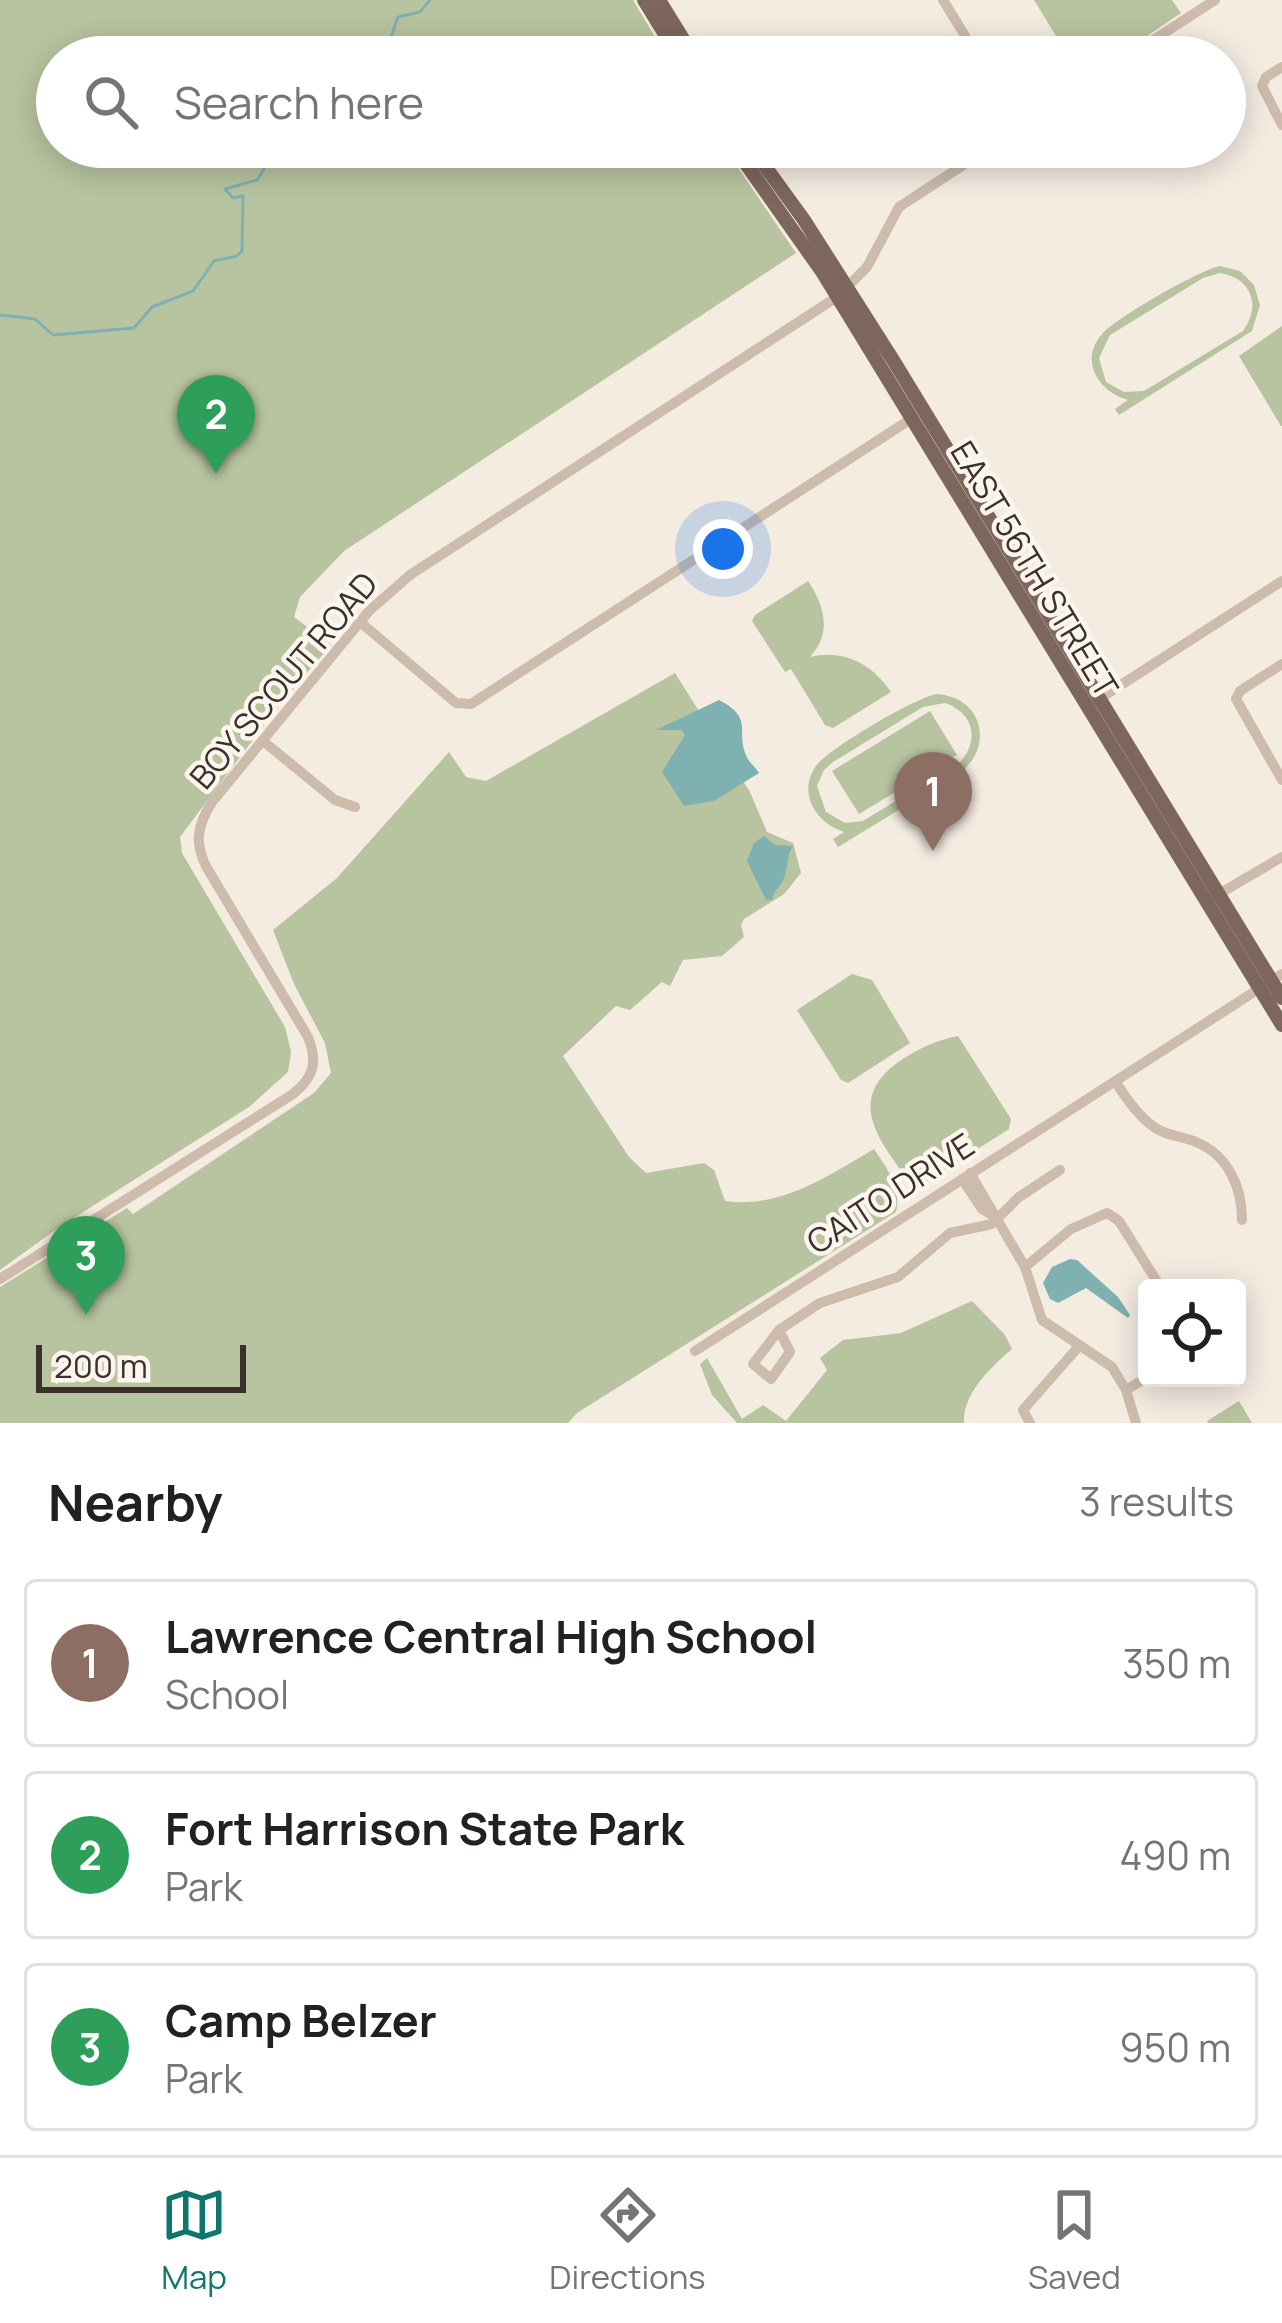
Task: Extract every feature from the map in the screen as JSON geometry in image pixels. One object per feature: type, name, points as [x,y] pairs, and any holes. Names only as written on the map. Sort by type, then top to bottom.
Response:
[{"type":"main road","points":[[644,0],[666,36]]},
{"type":"main road","points":[[659,0],[681,36]]},
{"type":"main road","name":"EAST 56TH STREET","points":[[750,168],[842,293],[911,419],[974,509]]},
{"type":"main road","name":"EAST 56TH STREET","points":[[764,168],[1212,898],[1282,998]]},
{"type":"main road","name":"EAST 56TH STREET","points":[[1270,982],[1282,1024]]},
{"type":"street","points":[[943,0],[965,36]]},
{"type":"street","points":[[1159,36],[1215,0]]},
{"type":"street","points":[[1282,67],[1262,84],[1282,124]]},
{"type":"street","name":"BOY SCOUT ROAD","points":[[0,1279],[293,1094],[312,1075],[315,1061],[304,1029],[206,868],[198,844],[199,826],[212,802],[360,622],[410,575],[842,293],[867,267],[902,203],[958,168]]},
{"type":"street","points":[[360,622],[456,703],[472,704],[911,419]]},
{"type":"street","points":[[1093,704],[1282,581]]},
{"type":"street","points":[[1282,664],[1236,699],[1282,780]]},
{"type":"street","points":[[263,741],[334,800],[355,808]]},
{"type":"street","points":[[1212,898],[1282,857]]},
{"type":"street","name":"CAITO DRIVE","points":[[695,1351],[1270,982]]},
{"type":"street","points":[[1119,1079],[1157,1129],[1197,1142],[1220,1158],[1236,1184],[1242,1220]]},
{"type":"street","points":[[778,1330],[820,1303],[898,1277],[950,1233],[994,1218],[1060,1170]]},
{"type":"street","points":[[966,1176],[992,1209],[1025,1267],[1042,1319],[1107,1361],[1126,1390],[1136,1423]]},
{"type":"street","points":[[1025,1267],[1071,1228],[1107,1213],[1119,1221],[1155,1279]]},
{"type":"street","points":[[1030,1423],[1023,1410],[1080,1345]]},
{"type":"street","points":[[1126,1390],[1138,1383]]},
{"type":"green space","points":[[0,0],[633,0],[654,36],[36,36],[36,168],[738,168],[796,253],[344,551],[300,597],[294,617],[331,645],[279,705],[180,837],[182,853],[285,1027],[291,1052],[288,1072],[249,1107],[0,1270]]},
{"type":"green space","points":[[1034,0],[1172,0],[1181,13],[1147,36],[1056,36]]},
{"type":"green space","points":[[1220,266],[1240,271],[1254,285],[1260,305],[1252,331],[1119,415],[1115,409],[1128,400],[1101,383],[1092,365],[1095,344],[1123,317]],"holes":[[[1220,273],[1246,287],[1252,303],[1243,331],[1144,391],[1124,392],[1106,382],[1099,358],[1110,335],[1203,278]]]},
{"type":"green space","points":[[1282,326],[1282,426],[1281,426],[1239,356]]},
{"type":"green space","points":[[808,581],[824,620],[821,639],[810,657],[834,655],[856,661],[891,692],[833,728],[825,725],[791,669],[785,672],[752,621]]},
{"type":"green space","points":[[675,673],[750,792],[767,832],[793,843],[801,873],[784,894],[744,919],[744,937],[722,956],[683,960],[670,986],[662,982],[630,1010],[616,1006],[563,1056],[629,1157],[646,1173],[704,1163],[714,1170],[725,1201],[765,1200],[803,1188],[874,1149],[895,1186],[896,1212],[568,1423],[0,1423],[0,1287],[127,1208],[133,1214],[314,1093],[331,1073],[325,1043],[273,930],[337,878],[449,752],[466,777],[486,781]]},
{"type":"green space","points":[[926,697],[952,697],[973,713],[980,736],[972,761],[838,847],[833,839],[844,832],[825,822],[809,796],[816,766],[854,737]],"holes":[[[945,703],[955,707],[972,735],[961,761],[863,821],[845,823],[826,812],[817,786],[833,762],[923,707]]]},
{"type":"green space","points":[[930,711],[957,755],[859,814],[832,771]]},
{"type":"green space","points":[[852,974],[872,980],[910,1043],[848,1083],[841,1080],[797,1010]]},
{"type":"green space","points":[[958,1036],[1011,1119],[1009,1129],[915,1189],[879,1137],[871,1104],[875,1088],[906,1057]]},
{"type":"green space","points":[[972,1301],[1012,1349],[973,1391],[964,1423],[737,1423],[712,1395],[700,1364],[707,1358],[742,1419],[763,1405],[786,1421],[827,1370],[820,1358],[843,1340],[901,1333]]},
{"type":"green space","points":[[1239,1401],[1252,1423],[1208,1423],[1207,1421]]},
{"type":"water","points":[[719,700],[737,713],[746,755],[759,773],[714,801],[684,806],[662,772],[685,735],[682,730],[656,730]]},
{"type":"water","points":[[764,836],[775,845],[793,846],[772,900],[766,900],[747,861],[754,843]]},
{"type":"water","points":[[1070,1259],[1118,1297],[1128,1318],[1086,1288],[1058,1303],[1050,1299],[1043,1283],[1052,1267]]},
{"type":"waterway","points":[[391,36],[398,17],[420,12],[430,0]]},
{"type":"waterway","points":[[0,315],[35,319],[53,335],[134,328],[152,307],[193,291],[214,261],[242,251],[243,196],[233,198],[225,189],[257,180],[265,168]]},
{"type":"place","name":"Fort Harrison State Park","points":[[216,474]]},
{"type":"place","name":"Lawrence Central High School","points":[[933,851]]},
{"type":"place","name":"Camp Belzer","points":[[86,1315]]}]
